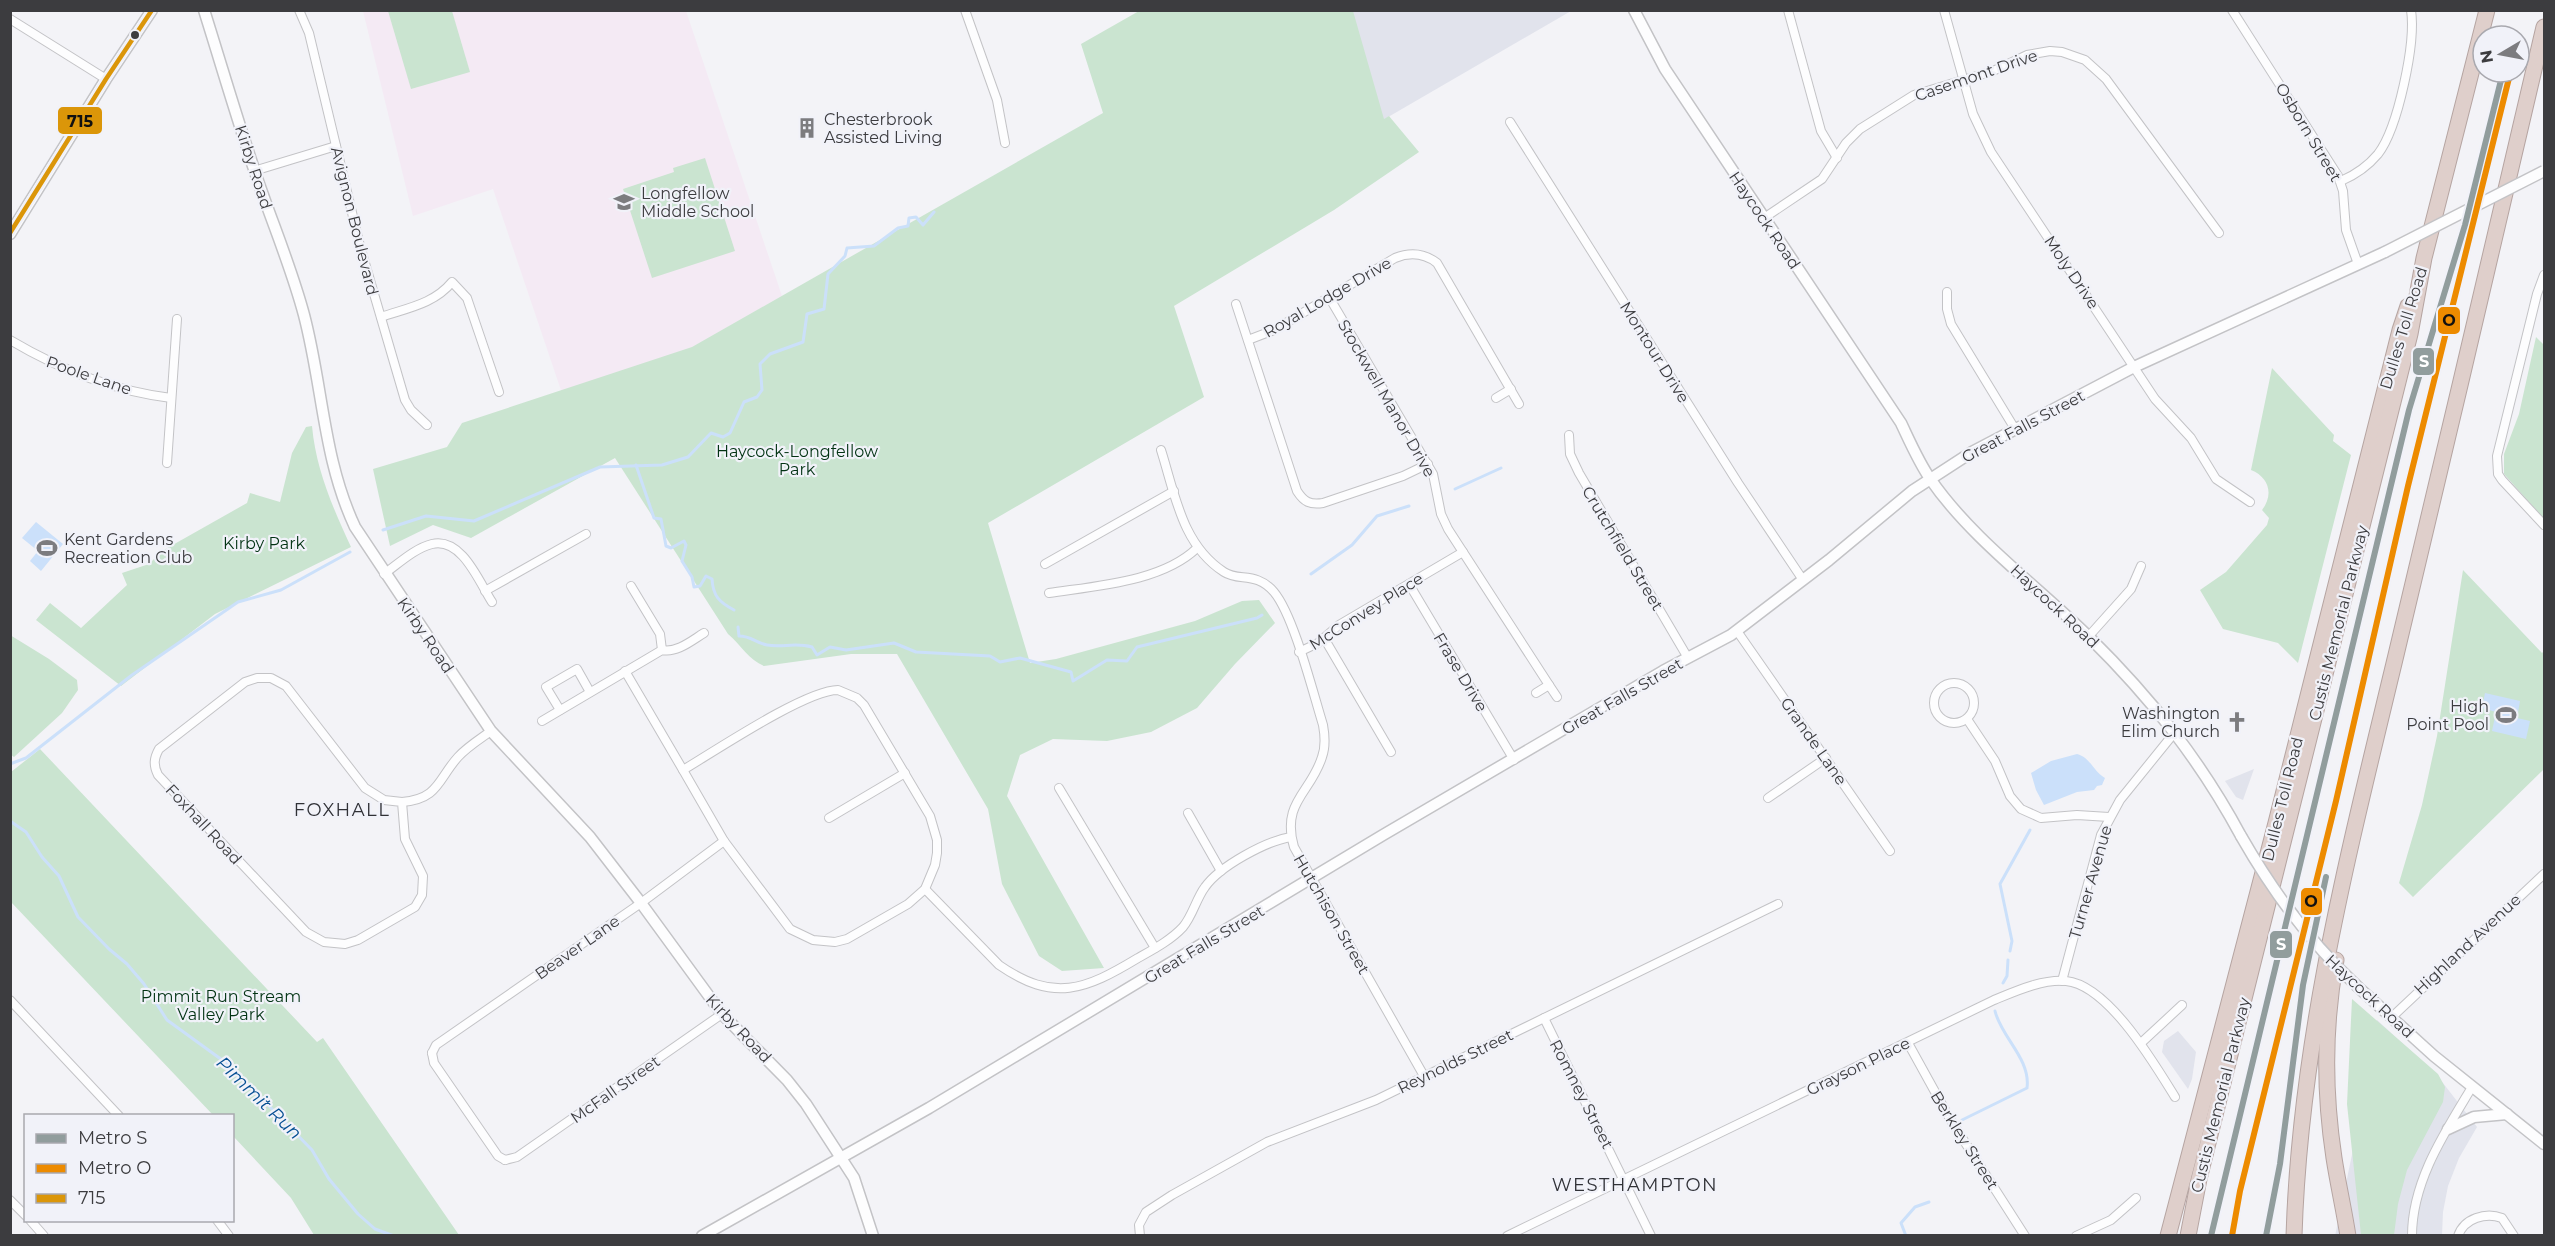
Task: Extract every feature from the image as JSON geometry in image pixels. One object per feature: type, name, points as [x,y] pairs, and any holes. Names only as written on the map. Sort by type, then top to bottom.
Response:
[{"type":"highway","name":"Custis Memorial Parkway","points":[[2188,1236],[2199,1179],[2410,334],[2424,258],[2487,10]]},
{"type":"highway","points":[[2294,1236],[2300,1129],[2314,1026],[2344,869],[2544,27]]},
{"type":"highway","name":"Dulles Toll Road","points":[[2168,1236],[2276,823],[2400,330],[2424,258]]},
{"type":"highway","points":[[2348,1236],[2330,1123],[2327,1036],[2333,977],[2356,861],[2364,791]]},
{"type":"main road","points":[[10,234],[106,79],[152,10]]},
{"type":"main road","name":"Kirby Road","points":[[204,10],[254,171],[303,313],[336,479],[355,527],[384,574],[491,731],[590,837],[722,1014],[787,1080],[842,1156],[864,1202],[873,1236]]},
{"type":"main road","name":"Haycock Road","points":[[1634,10],[1665,69],[1901,423],[1930,479],[1974,529],[2088,637],[2144,694],[2205,773],[2265,877],[2295,919],[2328,958],[2472,1087],[2486,1095],[2544,1144]]},
{"type":"main road","name":"Great Falls Street","points":[[702,1236],[929,1108],[1311,878],[1737,631],[1930,479],[1972,452],[2134,367],[2385,252],[2544,171]]},
{"type":"main road","points":[[2448,1129],[2474,1117],[2507,1114]]},
{"type":"street","name":"Avignon Boulevard","points":[[299,10],[310,36],[336,146],[405,400],[411,410],[427,425]]},
{"type":"street","points":[[965,10],[996,100],[1005,142]]},
{"type":"street","points":[[1788,10],[1821,130],[1837,158]]},
{"type":"street","name":"Moly Drive","points":[[1944,10],[1972,114],[1991,152],[2155,399],[2191,438],[2216,479],[2250,502]]},
{"type":"street","name":"Osborn Street","points":[[2232,10],[2341,181],[2346,230],[2358,264]]},
{"type":"street","points":[[2341,181],[2370,162],[2389,135],[2411,46],[2411,10]]},
{"type":"street","points":[[10,19],[106,79]]},
{"type":"street","name":"Casemont Drive","points":[[1764,218],[1822,179],[1846,143],[1860,129],[1894,106],[1932,87],[1993,71],[2038,52],[2062,52],[2085,60],[2106,80],[2219,233]]},
{"type":"street","name":"Montour Drive","points":[[1510,122],[1738,483],[1803,580]]},
{"type":"street","points":[[254,171],[336,146]]},
{"type":"street","name":"Royal Lodge Drive","points":[[1248,340],[1274,330],[1401,255],[1413,254],[1437,263],[1511,389]]},
{"type":"street","points":[[2544,275],[2537,294],[2497,456],[2497,466],[2502,480],[2544,525]]},
{"type":"street","points":[[381,317],[427,302],[437,297],[452,282],[467,298],[499,392]]},
{"type":"street","points":[[1947,292],[1947,309],[1951,324],[2015,429]]},
{"type":"street","name":"Stockwell Manor Drive","points":[[1329,297],[1428,464],[1436,483],[1444,521],[1557,697]]},
{"type":"street","points":[[1236,304],[1297,491],[1305,501],[1323,503],[1392,480],[1428,464]]},
{"type":"street","points":[[167,463],[177,319]]},
{"type":"street","name":"Poole Lane","points":[[10,340],[61,368],[148,395],[171,398]]},
{"type":"street","points":[[1496,398],[1511,389],[1519,404]]},
{"type":"street","name":"Crutchfield Street","points":[[1569,435],[1570,454],[1579,473],[1688,658]]},
{"type":"street","points":[[1048,593],[1132,579],[1180,562],[1197,548],[1187,531],[1161,450]]},
{"type":"street","points":[[1045,564],[1174,491]]},
{"type":"street","points":[[485,591],[586,534]]},
{"type":"street","points":[[384,574],[424,547],[448,545],[464,558],[492,602]]},
{"type":"street","name":"Hutchison Street","points":[[1197,548],[1227,574],[1249,576],[1272,591],[1286,612],[1323,725],[1324,745],[1317,768],[1293,810],[1291,837],[1311,878],[1424,1076]]},
{"type":"street","name":"McConvey Place","points":[[1299,652],[1312,647],[1339,625],[1463,552]]},
{"type":"street","points":[[2088,637],[2131,589],[2141,566]]},
{"type":"street","name":"Frase Drive","points":[[1409,584],[1514,760]]},
{"type":"street","points":[[630,586],[660,634],[662,650]]},
{"type":"street","name":"Grande Lane","points":[[1737,631],[1890,851]]},
{"type":"street","points":[[542,721],[662,650],[669,651],[678,648],[704,633]]},
{"type":"street","points":[[1324,638],[1391,752]]},
{"type":"street","points":[[560,710],[546,687],[577,669],[590,692]]},
{"type":"street","points":[[625,671],[724,841],[784,922],[797,933],[813,940],[835,942],[847,939],[908,903],[925,889],[935,865],[937,840],[930,816],[864,705],[848,693],[822,691],[683,770]]},
{"type":"street","name":"Foxhall Road","points":[[257,678],[271,678],[286,686],[365,788],[384,800],[402,802],[405,839],[423,876],[424,887],[420,901],[409,912],[358,940],[333,944],[315,939],[273,899],[158,775],[154,763],[159,749],[245,682],[257,678]]},
{"type":"street","points":[[1956,684],[1967,688],[1972,694],[1974,707],[1967,719],[1950,723],[1938,715],[1935,698],[1943,687],[1956,684]]},
{"type":"street","points":[[1536,693],[1549,685]]},
{"type":"street","points":[[1967,719],[1995,760],[2010,796],[2021,809],[2041,818],[2077,815],[2109,817]]},
{"type":"street","points":[[402,802],[416,800],[437,787],[463,752],[491,731]]},
{"type":"street","name":"Turner Avenue","points":[[2062,981],[2101,835],[2109,817],[2136,778],[2175,732]]},
{"type":"street","points":[[1768,798],[1826,758]]},
{"type":"street","points":[[829,818],[905,773]]},
{"type":"street","points":[[1059,789],[1155,948]]},
{"type":"street","points":[[1188,813],[1221,871]]},
{"type":"street","points":[[925,889],[999,966],[1027,982],[1045,988],[1072,987],[1100,980],[1155,948],[1185,924],[1204,888],[1221,871],[1270,842],[1291,837]]},
{"type":"street","name":"Beaver Lane","points":[[505,1163],[434,1063],[429,1052],[641,903],[724,841]]},
{"type":"street","name":"Highland Avenue","points":[[2392,1017],[2544,874]]},
{"type":"street","name":"Reynolds Street","points":[[1140,1236],[1139,1225],[1146,1212],[1247,1152],[1285,1135],[1354,1110],[1778,904]]},
{"type":"street","name":"Grayson Place","points":[[1507,1236],[1994,1000],[2026,987],[2062,981],[2078,983],[2095,993],[2142,1043],[2175,1097]]},
{"type":"street","points":[[10,1000],[117,1114]]},
{"type":"street","points":[[2142,1043],[2181,1005]]},
{"type":"street","name":"McFall Street","points":[[505,1163],[517,1157],[722,1014]]},
{"type":"street","name":"Romney Street","points":[[1544,1018],[1651,1236]]},
{"type":"street","name":"Berkley Street","points":[[1908,1043],[1950,1119],[2025,1236]]},
{"type":"street","points":[[2412,1236],[2419,1192],[2428,1166],[2472,1087]]},
{"type":"street","points":[[2076,1236],[2111,1220],[2136,1198]]},
{"type":"street","points":[[10,1200],[24,1214]]},
{"type":"street","points":[[2458,1236],[2468,1222],[2490,1215],[2502,1218],[2514,1236]]},
{"type":"street","points":[[31,1222],[44,1236]]},
{"type":"street","points":[[218,1222],[230,1236]]},
{"type":"shaded area","points":[[1346,10],[1571,11],[1383,120]]},
{"type":"shaded area","name":"Longfellow Middle School","points":[[363,11],[686,11],[782,296],[570,417],[493,189],[413,216]]},
{"type":"shaded area","points":[[2254,769],[2243,800],[2236,797],[2225,781]]},
{"type":"shaded area","points":[[2377,1020],[2436,1074],[2477,1127],[2459,1158],[2448,1186],[2443,1212],[2442,1235],[2335,1236],[2354,1145],[2356,1051]]},
{"type":"shaded area","points":[[2178,1031],[2196,1052],[2188,1089],[2162,1052],[2164,1041]]},
{"type":"green space","points":[[388,11],[452,11],[470,72],[411,89]]},
{"type":"green space","name":"Haycock-Longfellow Park","points":[[1139,11],[1353,11],[1384,119],[1389,116],[1419,152],[1334,210],[1174,306],[1204,397],[988,523],[1030,663],[1056,659],[1195,621],[1242,601],[1259,600],[1275,623],[1197,708],[1151,732],[1107,741],[1053,739],[1020,755],[1007,796],[1104,968],[1062,971],[1039,956],[1002,884],[988,809],[897,654],[851,654],[764,666],[754,660],[728,634],[615,458],[471,538],[433,525],[390,546],[373,469],[447,447],[462,423],[692,347],[1103,113],[1081,44]]},
{"type":"green space","points":[[705,158],[735,251],[652,278],[623,189],[674,172],[673,168]]},
{"type":"green space","points":[[2536,337],[2544,345],[2544,519],[2504,474],[2504,454],[2519,414]]},
{"type":"green space","points":[[2272,368],[2334,435],[2333,441],[2351,455],[2298,663],[2278,643],[2223,629],[2200,590],[2226,572],[2267,525],[2269,518],[2262,510],[2268,498],[2268,487],[2262,477],[2251,470]]},
{"type":"green space","name":"Kirby Park","points":[[312,426],[321,473],[351,547],[215,614],[121,686],[36,620],[50,603],[81,628],[127,585],[122,573],[149,564],[162,551],[247,503],[250,493],[280,502],[292,453],[306,427]]},
{"type":"green space","points":[[2463,570],[2542,653],[2544,651],[2544,769],[2413,897],[2399,883],[2422,805],[2437,736]]},
{"type":"green space","points":[[10,635],[49,659],[77,680],[78,690],[62,713],[14,757],[10,754]]},
{"type":"green space","name":"Pimmit Run Stream Valley Park","points":[[40,749],[317,1042],[323,1038],[459,1235],[314,1235],[291,1198],[234,1137],[234,1114],[212,1114],[11,902],[11,772]]},
{"type":"green space","points":[[2352,999],[2438,1074],[2445,1087],[2443,1102],[2407,1170],[2398,1204],[2394,1235],[2361,1235],[2347,1104]]},
{"type":"water","name":"Kent Gardens Recreation Club","points":[[36,522],[63,544],[41,571],[30,561],[38,551],[22,538]]},
{"type":"water","name":"High Point Pool","points":[[2485,693],[2520,701],[2517,718],[2530,721],[2526,739],[2492,731],[2496,712],[2482,708]]},
{"type":"water","points":[[2077,754],[2086,758],[2105,778],[2102,785],[2097,786],[2094,790],[2077,792],[2044,805],[2031,773],[2051,761]]},
{"type":"waterway","points":[[383,530],[426,516],[474,521],[600,467],[662,465],[688,457],[711,433],[723,437],[730,433],[744,402],[757,397],[762,390],[760,364],[770,354],[803,342],[807,314],[824,309],[828,274],[845,256],[847,248],[874,246],[898,228],[908,226],[909,218],[916,217],[923,225],[934,212]]},
{"type":"waterway","points":[[636,465],[654,518],[661,519],[666,546],[671,548],[684,541],[686,545],[682,561],[692,577],[694,587],[700,586],[706,576],[712,579],[718,598],[734,610]]},
{"type":"waterway","points":[[1455,489],[1501,468]]},
{"type":"waterway","points":[[1311,574],[1352,545],[1377,516],[1409,506]]},
{"type":"waterway","points":[[10,764],[26,758],[132,675],[238,602],[281,590],[350,552]]},
{"type":"waterway","points":[[738,627],[739,636],[767,645],[812,647],[817,655],[830,647],[846,650],[894,643],[916,652],[990,656],[1000,662],[1020,658],[1071,672],[1073,681],[1107,660],[1127,661],[1137,647],[1262,615]]},
{"type":"waterway","name":"Pimmit Run","points":[[10,821],[26,832],[42,857],[59,876],[78,917],[127,964],[144,984],[167,1020],[229,1065],[312,1150],[329,1179],[358,1214],[375,1229],[394,1236]]},
{"type":"waterway","points":[[2010,951],[2012,941],[2000,884],[2030,830]]},
{"type":"waterway","points":[[2003,983],[2007,976],[2008,960]]},
{"type":"waterway","points":[[1962,1120],[2027,1088],[2025,1067],[1998,1021],[1995,1011]]},
{"type":"waterway","points":[[1906,1236],[1901,1223],[1915,1207],[1929,1202]]},
{"type":"metro line","name":"S","points":[[2211,1236],[2409,410],[2465,225],[2500,84]]},
{"type":"metro line","name":"O","points":[[2232,1236],[2240,1191],[2336,801],[2408,486],[2508,84]]},
{"type":"metro line","name":"S","points":[[2266,1236],[2280,1164],[2303,985],[2326,877]]},
{"type":"transit line","name":"715","points":[[10,233],[152,10]]},
{"type":"place","name":"Chesterbrook Assisted Living","points":[[807,128]]},
{"type":"place","name":"Longfellow Middle School","points":[[624,202]]},
{"type":"place","name":"Kent Gardens Recreation Club","points":[[47,548]]},
{"type":"place","name":"High Point Pool","points":[[2506,715]]},
{"type":"place","name":"Washington Elim Church","points":[[2237,722]]},
{"type":"district","name":"FOXHALL","points":[[342,810]]},
{"type":"district","name":"WESTHAMPTON","points":[[1635,1185]]}]
